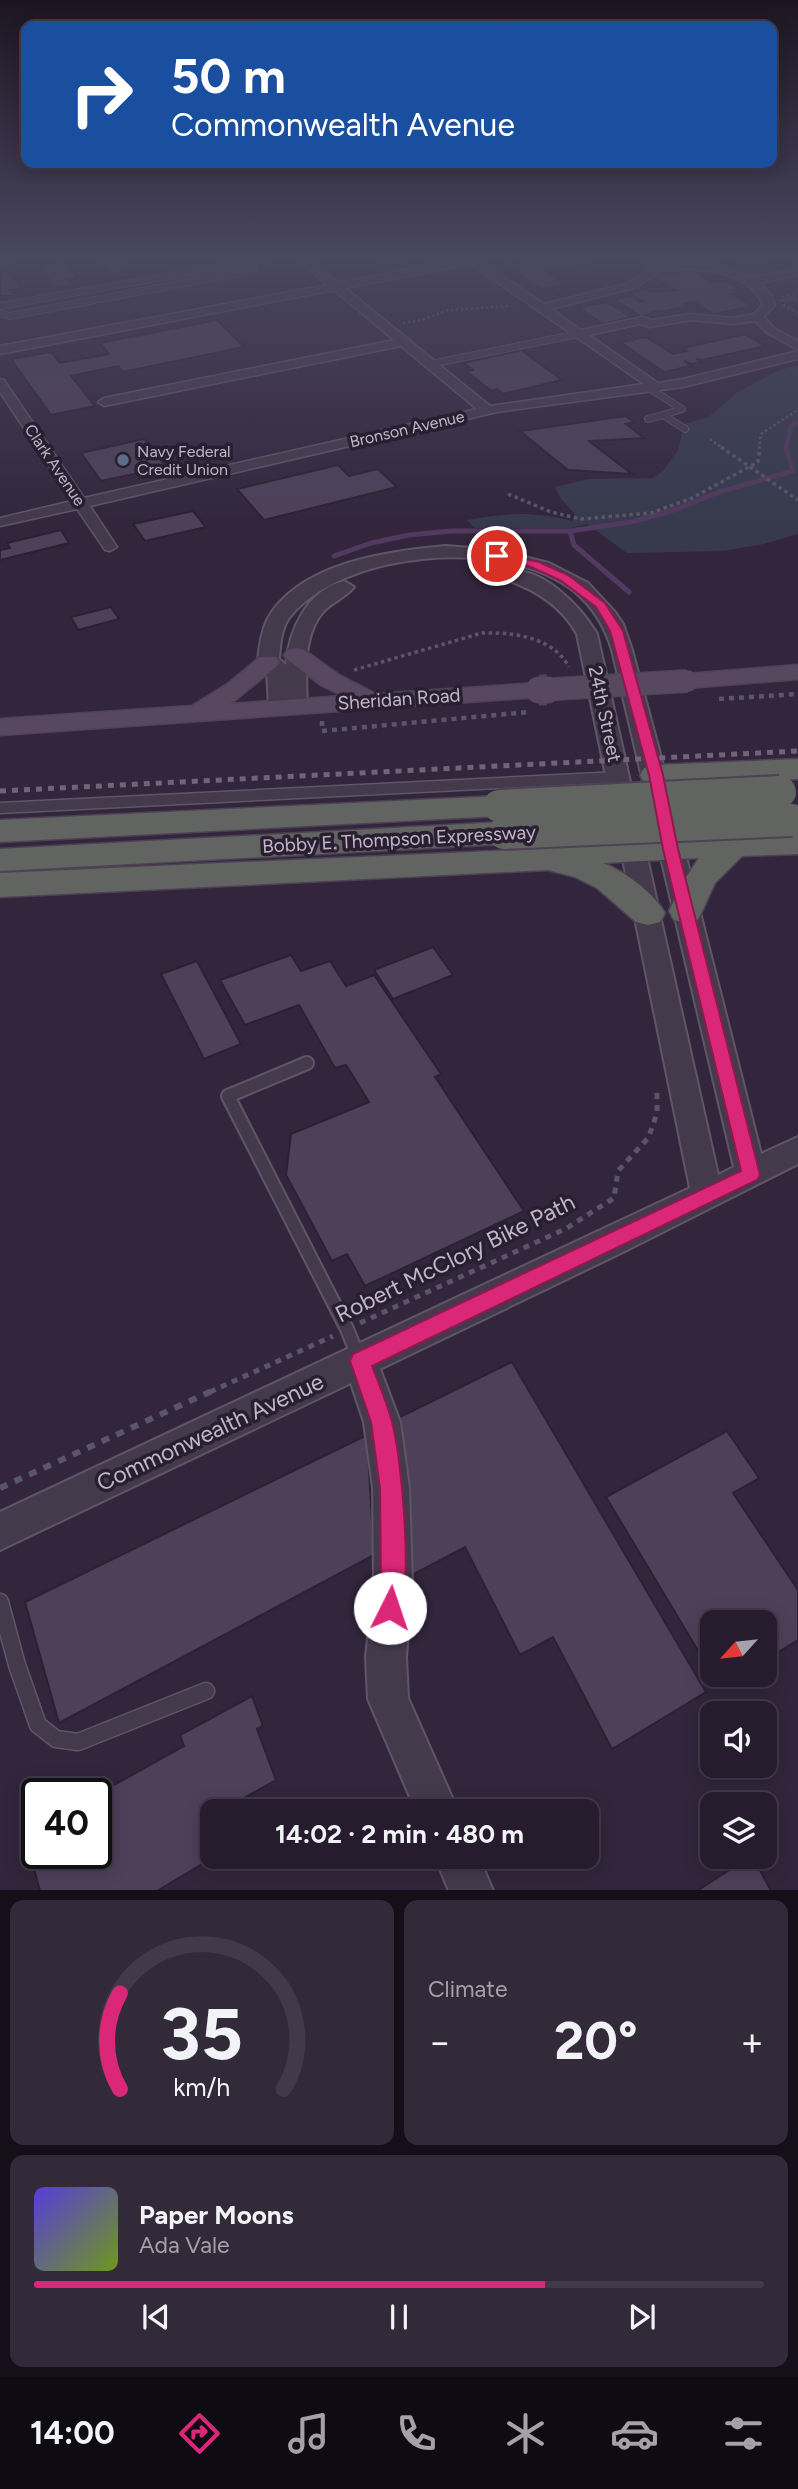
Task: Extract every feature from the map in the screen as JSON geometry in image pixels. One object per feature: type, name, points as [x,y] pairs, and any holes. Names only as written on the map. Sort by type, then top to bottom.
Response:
[{"type":"highway","points":[[656,775],[794,806]]},
{"type":"highway","points":[[686,911],[695,886],[708,866],[794,806]]},
{"type":"highway","name":"Bobby E. Thompson Expressway","points":[[0,831],[502,819],[794,806]]},
{"type":"highway","name":"Bobby E. Thompson Expressway","points":[[0,860],[502,819]]},
{"type":"highway","points":[[0,885],[539,860],[560,855],[733,847]]},
{"type":"highway","points":[[539,860],[581,866],[603,876],[620,886],[648,913]]},
{"type":"main road","points":[[296,655],[330,680],[372,701]]},
{"type":"main road","points":[[197,714],[238,688],[268,662]]},
{"type":"main road","name":"Sheridan Road","points":[[0,727],[372,701],[535,701],[687,681],[798,672]]},
{"type":"street","points":[[0,350],[25,345]]},
{"type":"street","points":[[104,402],[387,345]]},
{"type":"street","name":"Bronson Avenue","points":[[407,345],[487,410]]},
{"type":"street","points":[[594,345],[653,387]]},
{"type":"street","points":[[487,410],[683,383],[798,355]]},
{"type":"street","name":"Clark Avenue","points":[[0,383],[110,547]]},
{"type":"street","name":"Bronson Avenue","points":[[0,522],[487,410]]},
{"type":"street","name":"24th Street","points":[[268,662],[279,617],[319,582],[348,567],[421,552],[497,556],[535,565],[564,577],[590,595],[608,615],[622,651],[656,775],[671,849],[751,1175]]},
{"type":"street","name":"24th Street","points":[[288,707],[298,638],[316,606],[338,591],[376,574],[407,567],[453,565],[492,570],[530,581],[559,597],[569,607],[587,634],[707,1195]]},
{"type":"street","points":[[268,662],[277,667],[288,707]]},
{"type":"street","name":"Commonwealth Avenue","points":[[0,1531],[354,1345],[707,1195],[798,1150]]},
{"type":"street","points":[[354,1345],[382,1422],[391,1488],[393,1583],[386,1657],[388,1699],[432,1799]]},
{"type":"street","points":[[462,1869],[471,1890]]},
{"type":"lane","points":[[431,364],[523,345]]},
{"type":"lane","points":[[648,419],[682,409],[653,387]]},
{"type":"lane","points":[[663,415],[685,429]]},
{"type":"lane","points":[[0,808],[618,776]]},
{"type":"lane","points":[[307,1063],[228,1096],[354,1345]]},
{"type":"lane","points":[[0,1602],[17,1665],[38,1725],[56,1739],[78,1742],[206,1691]]},
{"type":"path","points":[[508,494],[551,512],[581,519],[651,513],[692,498],[758,462],[761,434],[798,410]]},
{"type":"path","points":[[710,439],[798,500]]},
{"type":"path","points":[[706,700],[798,694]]},
{"type":"path","points":[[322,732],[535,701]]},
{"type":"path","name":"Robert McClory Bike Path","points":[[0,1488],[354,1345],[567,1228],[614,1198],[618,1171],[648,1138],[652,1128],[657,1113],[657,1083]]},
{"type":"shaded area","points":[[798,365],[798,534],[764,544],[723,551],[627,553],[587,524],[571,528],[475,528],[467,520],[520,514],[572,521],[575,514],[561,499],[555,487],[589,479],[653,478],[663,471],[678,450],[684,424],[709,417],[736,393],[777,371]]},
{"type":"building","points":[[102,345],[244,347],[123,372],[118,366],[71,376],[95,406],[51,415],[11,359],[51,352],[60,363],[109,354]]},
{"type":"building","points":[[625,345],[659,345],[673,354],[687,351],[684,348],[696,345],[765,346],[696,359],[702,362],[691,364],[684,361],[691,366],[664,372]]},
{"type":"building","points":[[521,350],[562,380],[503,394],[497,389],[491,391],[466,371],[473,370],[464,363]]},
{"type":"building","points":[[626,416],[634,422],[626,424],[644,438],[589,441],[632,474],[568,470],[520,431]]},
{"type":"building","name":"Navy Federal Credit Union","points":[[144,439],[166,467],[101,481],[81,453]]},
{"type":"building","points":[[338,465],[349,476],[378,469],[397,487],[264,520],[237,489]]},
{"type":"building","points":[[193,511],[206,527],[145,541],[133,524]]},
{"type":"building","points":[[61,530],[69,543],[0,560],[0,550],[10,548],[7,543]]},
{"type":"building","points":[[111,607],[119,619],[78,630],[71,617]]},
{"type":"building","points":[[433,947],[453,975],[393,999],[374,970]]},
{"type":"building","points":[[291,955],[301,971],[330,961],[346,986],[374,975],[441,1074],[435,1077],[524,1211],[365,1286],[347,1254],[332,1261],[286,1175],[291,1134],[369,1102],[346,1065],[335,1068],[299,1005],[245,1025],[220,980]]},
{"type":"building","points":[[197,961],[241,1044],[204,1059],[161,974]]},
{"type":"building","points":[[512,1362],[700,1682],[700,1687],[706,1692],[612,1749],[553,1637],[520,1655],[465,1547],[412,1575],[400,1417]]},
{"type":"building","points":[[727,1431],[759,1478],[733,1493],[798,1590],[798,1640],[777,1653],[777,1610],[700,1610],[700,1654],[606,1497]]},
{"type":"building","points":[[367,1435],[374,1555],[59,1723],[25,1602]]},
{"type":"building","points":[[252,1696],[263,1726],[257,1729],[276,1780],[242,1799],[200,1799],[200,1865],[159,1890],[40,1890],[34,1869],[112,1869],[112,1786],[184,1746],[180,1735]]},
{"type":"building","points":[[731,1869],[759,1869],[770,1890],[699,1890]]},
{"type":"waterway","points":[[786,448],[791,426],[798,422]]},
{"type":"waterway","points":[[570,531],[631,522],[671,511],[719,492],[793,471],[786,448]]},
{"type":"waterway","points":[[334,556],[371,543],[409,535],[451,531],[570,531]]},
{"type":"waterway","points":[[570,531],[574,545],[629,592]]},
{"type":"railway","points":[[0,791],[798,751]]},
{"type":"place","name":"Navy Federal Credit Union","points":[[123,460]]},
{"type":"route","points":[[390,1608],[393,1583],[391,1488],[382,1422],[360,1361],[751,1175],[671,849],[656,775],[616,631],[601,605],[564,577],[535,565],[497,556]]}]
